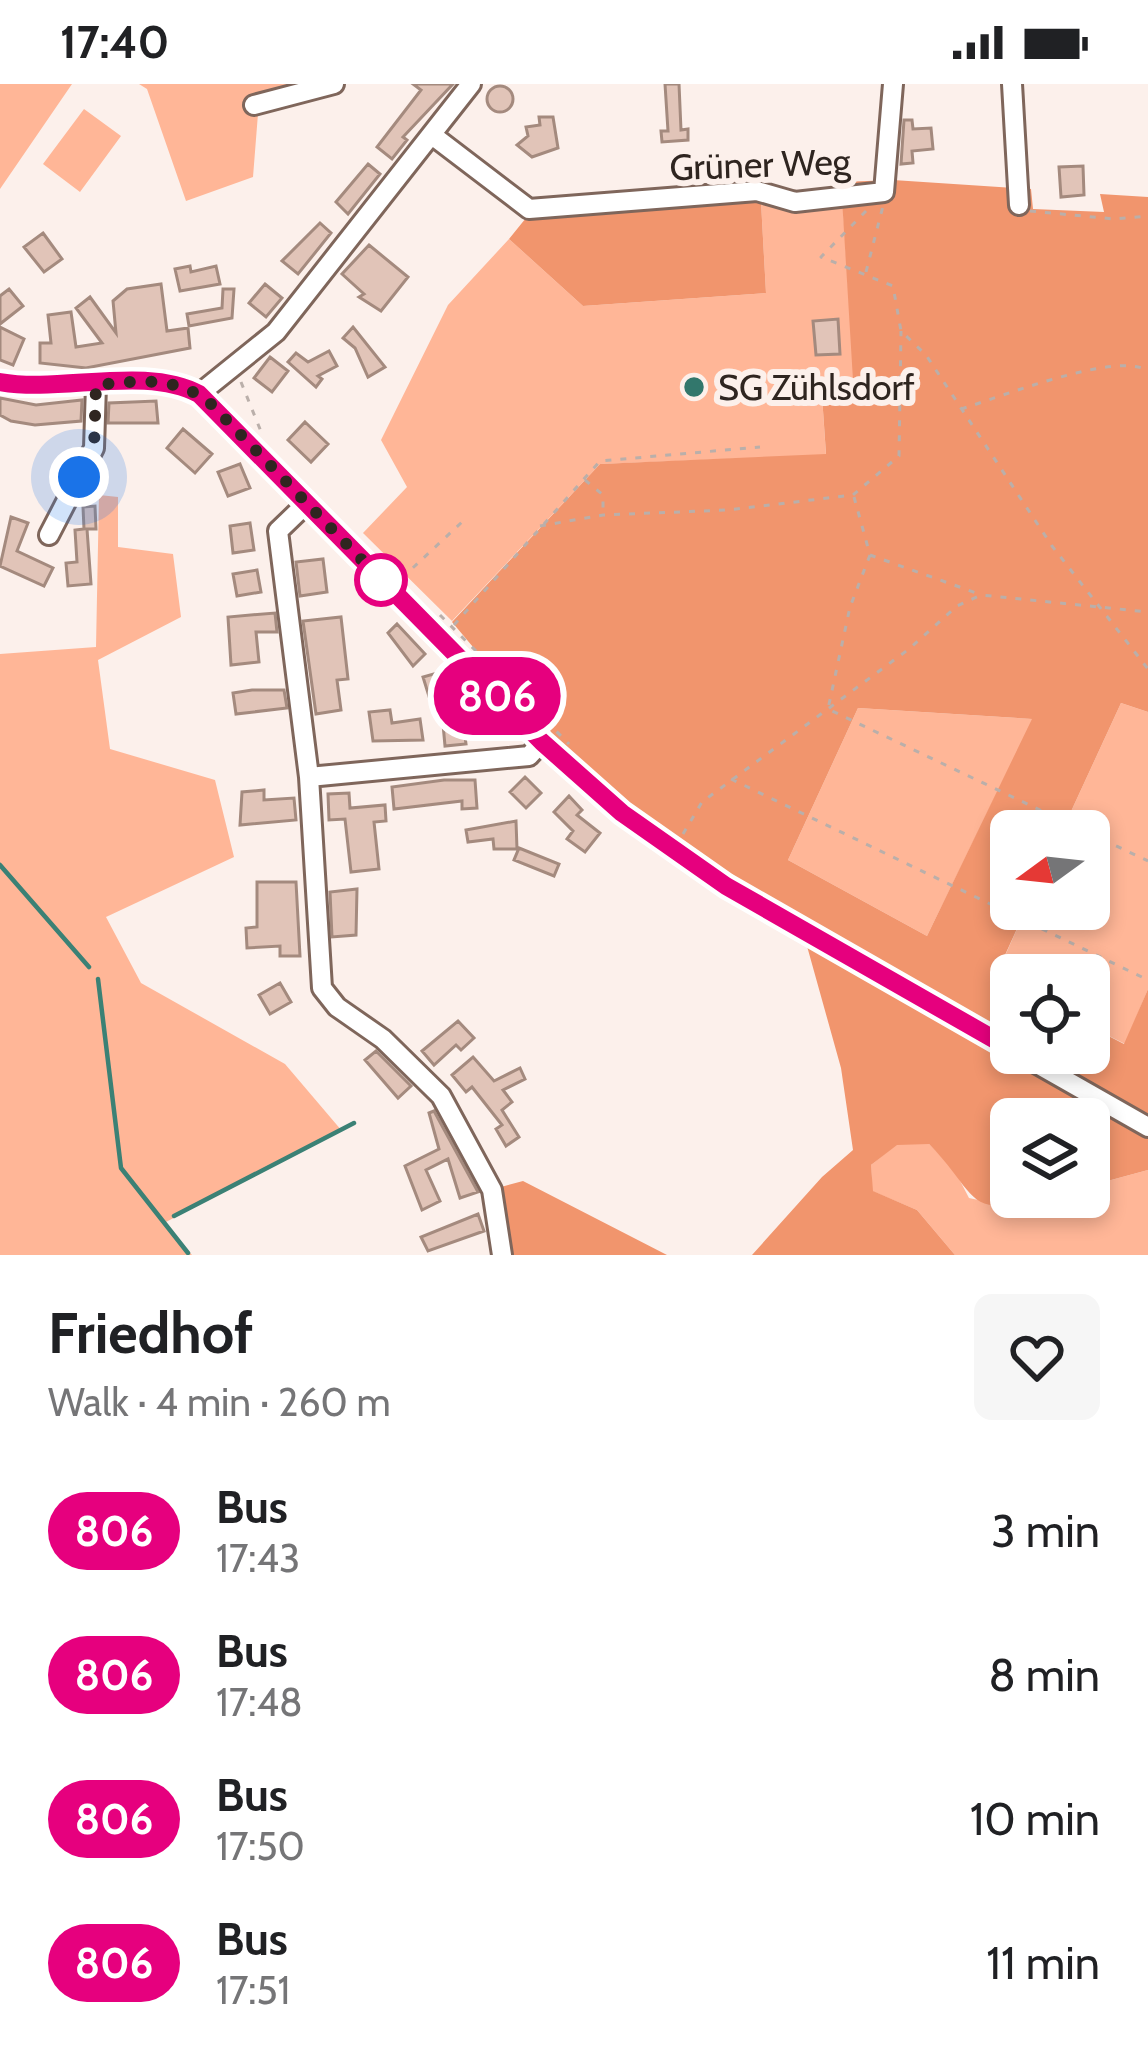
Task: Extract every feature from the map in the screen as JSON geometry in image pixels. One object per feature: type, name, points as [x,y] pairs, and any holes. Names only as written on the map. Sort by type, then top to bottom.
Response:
[{"type":"street","points":[[254,105],[334,84]]},
{"type":"street","points":[[199,394],[276,332],[472,84]]},
{"type":"street","name":"Grüner Weg","points":[[432,135],[529,209],[757,191],[795,202],[884,192],[893,84]]},
{"type":"street","points":[[1012,84],[1019,205]]},
{"type":"street","points":[[0,382],[166,382],[199,394],[391,590],[447,633],[542,742],[674,851],[990,1036]]},
{"type":"street","points":[[50,536],[94,448],[96,385]]},
{"type":"street","points":[[307,503],[278,531],[308,777],[322,988],[337,1007],[383,1039],[440,1096],[491,1190],[502,1255]]},
{"type":"street","points":[[308,777],[530,756],[542,742]]},
{"type":"street","points":[[1055,1074],[1148,1127]]},
{"type":"path","points":[[865,275],[880,232],[884,192]]},
{"type":"path","points":[[540,526],[603,514],[728,510],[853,495],[899,456],[901,331],[893,286],[821,257],[884,192]]},
{"type":"path","points":[[1019,205],[1024,211],[1114,219],[1148,216]]},
{"type":"path","points":[[901,331],[926,355],[1095,604],[1148,669]]},
{"type":"path","points":[[961,409],[1106,366],[1138,364],[1148,370]]},
{"type":"path","points":[[235,367],[266,446]]},
{"type":"path","points":[[569,744],[447,633],[600,461],[760,447]]},
{"type":"path","points":[[583,479],[603,495],[603,514]]},
{"type":"path","points":[[828,709],[850,607],[870,555],[853,495]]},
{"type":"path","points":[[391,590],[462,522]]},
{"type":"path","points":[[870,555],[981,595],[1148,612]]},
{"type":"path","points":[[674,851],[702,802],[957,606],[981,595]]},
{"type":"path","points":[[828,709],[1041,810]]},
{"type":"path","points":[[731,779],[1148,980]]},
{"type":"path","points":[[1110,843],[1148,862]]},
{"type":"shaded area","points":[[0,84],[72,84],[0,189]]},
{"type":"shaded area","points":[[139,84],[334,84],[259,101],[253,177],[186,201],[147,89]]},
{"type":"shaded area","points":[[84,109],[121,136],[80,192],[43,164]]},
{"type":"shaded area","points":[[893,180],[1031,189],[1033,209],[1104,212],[1100,194],[1148,197],[1148,712],[1121,703],[1072,810],[990,810],[990,930],[1016,930],[1005,954],[990,954],[990,1074],[1110,1074],[1110,1037],[1124,1044],[1148,989],[1148,1170],[1110,1180],[1110,1098],[990,1098],[990,1204],[976,1199],[929,1144],[897,1145],[871,1165],[873,1191],[917,1210],[955,1255],[752,1255],[822,1177],[853,1150],[841,1068],[800,921],[632,813],[557,747],[452,622],[600,464],[826,454],[821,381],[853,380],[841,182]],"holes":[[[858,708],[1032,719],[927,936],[788,860]]]},
{"type":"shaded area","points":[[842,193],[854,380],[821,381],[826,455],[600,464],[452,621],[363,533],[407,487],[381,440],[448,305],[509,239],[583,306],[766,293],[761,202]]},
{"type":"shaded area","points":[[761,202],[766,293],[583,306],[509,239],[530,213]]},
{"type":"shaded area","points":[[99,495],[118,497],[118,547],[173,554],[181,617],[98,660],[110,749],[215,780],[234,857],[106,917],[141,983],[285,1064],[342,1131],[164,1223],[192,1255],[0,1255],[0,654],[96,647]]},
{"type":"shaded area","points":[[1121,703],[1148,712],[1148,989],[1125,1044],[1110,1036],[1110,954],[1006,954],[1017,930],[1110,930],[1110,810],[1072,810]]},
{"type":"shaded area","points":[[858,708],[1033,719],[927,936],[788,860]]},
{"type":"shaded area","points":[[897,1144],[929,1144],[955,1171],[969,1198],[990,1202],[990,1218],[1110,1218],[1110,1180],[1148,1170],[1148,1255],[955,1255],[917,1210],[872,1191],[871,1165]]},
{"type":"shaded area","points":[[489,1178],[501,1187],[523,1181],[667,1255],[498,1255]]},
{"type":"building","points":[[413,84],[453,84],[403,137],[407,140],[392,159],[377,147],[421,90]]},
{"type":"building","points":[[665,84],[679,84],[681,130],[688,129],[688,140],[662,142],[661,131],[668,131]]},
{"type":"building","points":[[500,86],[513,99],[500,112],[487,99]]},
{"type":"building","points":[[539,117],[553,117],[558,148],[532,157],[517,145],[528,136],[526,127],[540,125]]},
{"type":"building","points":[[904,120],[912,120],[913,129],[931,128],[933,149],[912,151],[913,163],[901,164]]},
{"type":"building","points":[[368,164],[380,174],[348,214],[336,202]]},
{"type":"building","points":[[1083,166],[1084,195],[1061,197],[1059,167]]},
{"type":"building","points":[[320,223],[331,233],[298,274],[282,261]]},
{"type":"building","points":[[43,233],[62,259],[44,272],[24,247]]},
{"type":"building","points":[[369,245],[408,277],[381,311],[359,297],[364,294],[342,274]]},
{"type":"building","points":[[190,266],[191,272],[216,266],[220,284],[180,291],[175,269]]},
{"type":"building","points":[[161,284],[167,331],[188,328],[190,348],[86,368],[40,363],[40,343],[51,343],[48,315],[71,312],[76,347],[102,343],[76,308],[90,297],[116,333],[113,301],[127,289]]},
{"type":"building","points":[[265,284],[282,298],[266,317],[249,303]]},
{"type":"building","points":[[9,289],[23,306],[0,324],[0,296]]},
{"type":"building","points":[[223,289],[234,289],[232,318],[189,326],[187,314],[222,308]]},
{"type":"building","points":[[838,319],[840,354],[816,355],[813,321]]},
{"type":"building","points":[[0,327],[24,339],[13,365],[0,360]]},
{"type":"building","points":[[353,327],[385,367],[368,377],[355,348],[343,338]]},
{"type":"building","points":[[329,351],[337,366],[318,376],[322,379],[316,387],[288,362],[296,353],[308,362]]},
{"type":"building","points":[[270,357],[288,371],[272,392],[254,378]]},
{"type":"building","points":[[0,398],[36,405],[82,400],[81,421],[35,425],[11,421],[0,415]]},
{"type":"building","points":[[156,401],[158,423],[108,423],[109,403]]},
{"type":"building","points":[[305,422],[328,444],[311,462],[288,440]]},
{"type":"building","points":[[183,429],[212,454],[195,473],[167,448]]},
{"type":"building","points":[[240,464],[250,488],[228,496],[218,472]]},
{"type":"building","points":[[95,506],[96,529],[87,529],[91,584],[68,586],[66,563],[77,562],[75,530],[84,529],[83,507]]},
{"type":"building","points":[[11,517],[28,523],[17,551],[53,568],[44,586],[0,566]]},
{"type":"building","points":[[250,523],[254,550],[233,553],[230,526]]},
{"type":"building","points":[[323,559],[327,592],[300,596],[296,562]]},
{"type":"building","points":[[257,570],[261,592],[237,596],[233,574]]},
{"type":"building","points":[[275,613],[277,632],[256,632],[259,662],[231,665],[228,617]]},
{"type":"building","points":[[341,617],[348,679],[337,680],[341,710],[316,714],[303,621]]},
{"type":"building","points":[[397,624],[425,654],[413,666],[388,633]]},
{"type":"building","points":[[444,671],[451,697],[431,703],[423,677]]},
{"type":"building","points":[[465,683],[485,704],[472,718],[451,697]]},
{"type":"building","points":[[284,690],[287,708],[236,714],[233,693]]},
{"type":"building","points":[[390,710],[392,723],[420,719],[423,740],[373,741],[369,712]]},
{"type":"building","points":[[463,722],[466,744],[445,746],[443,724]]},
{"type":"building","points":[[525,777],[541,793],[526,808],[510,792]]},
{"type":"building","points":[[475,780],[477,808],[462,809],[462,801],[394,809],[392,787]]},
{"type":"building","points":[[264,790],[264,800],[294,798],[296,820],[240,825],[242,792]]},
{"type":"building","points":[[349,793],[350,808],[385,805],[386,821],[374,822],[379,869],[351,872],[345,819],[329,820],[328,794]]},
{"type":"building","points":[[569,796],[582,810],[577,815],[600,833],[585,852],[567,839],[573,831],[554,812]]},
{"type":"building","points":[[516,821],[517,849],[494,849],[493,839],[468,842],[466,830]]},
{"type":"building","points":[[519,848],[559,864],[554,876],[514,860]]},
{"type":"building","points":[[257,882],[296,882],[300,956],[280,956],[280,946],[247,948],[246,928],[257,927]]},
{"type":"building","points":[[357,889],[356,935],[332,937],[330,892]]},
{"type":"building","points":[[280,983],[291,1002],[270,1014],[259,995]]},
{"type":"building","points":[[458,1021],[474,1038],[461,1050],[456,1045],[434,1065],[422,1051]]},
{"type":"building","points":[[376,1051],[411,1086],[398,1098],[365,1060]]},
{"type":"building","points":[[473,1057],[494,1081],[520,1068],[525,1079],[503,1090],[512,1102],[502,1110],[519,1137],[506,1146],[496,1129],[502,1125],[472,1087],[466,1092],[452,1075]]},
{"type":"building","points":[[434,1111],[478,1192],[460,1198],[448,1159],[426,1170],[440,1201],[422,1210],[405,1166],[439,1149],[429,1113]]},
{"type":"building","points":[[478,1214],[484,1231],[428,1251],[421,1237]]},
{"type":"waterway","points":[[0,865],[89,967]]},
{"type":"waterway","points":[[98,979],[121,1168],[188,1253]]},
{"type":"waterway","points":[[174,1216],[354,1123]]},
{"type":"bus line","name":"806","points":[[0,382],[67,386],[143,380],[183,386],[199,394],[542,742],[622,813],[726,886],[990,1037]]},
{"type":"place","name":"SG Zühlsdorf","points":[[694,387]]},
{"type":"route","points":[[79,477],[94,448],[96,385],[143,380],[183,386],[211,404],[391,590],[381,580]]}]
